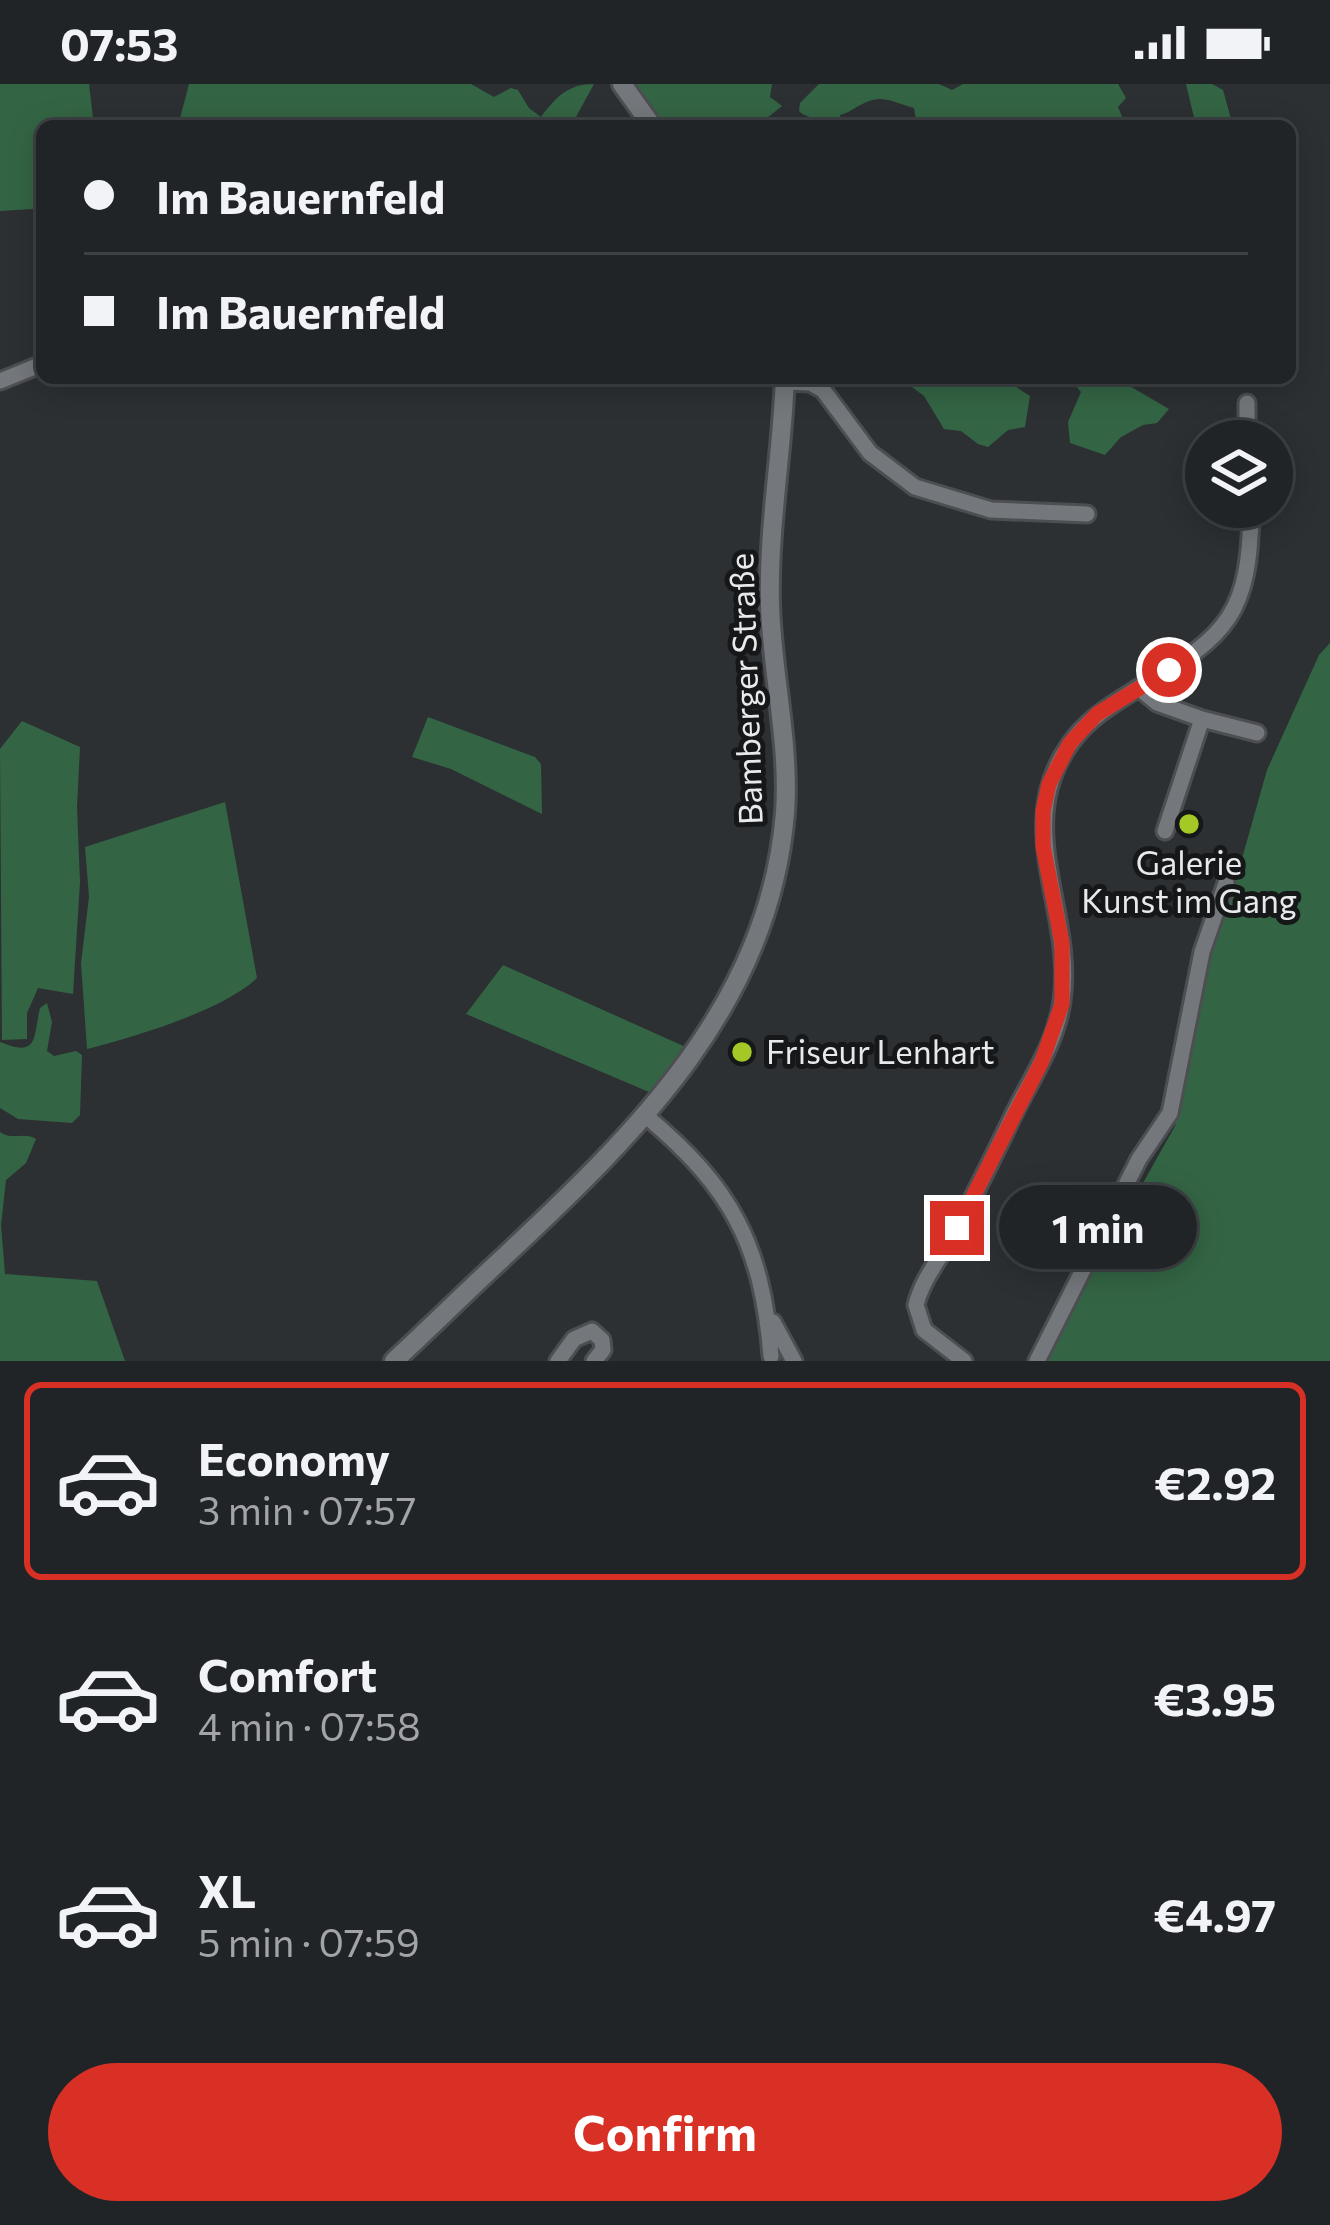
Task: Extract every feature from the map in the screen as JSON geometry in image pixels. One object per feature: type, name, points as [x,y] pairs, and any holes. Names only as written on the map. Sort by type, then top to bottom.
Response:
[{"type":"street","points":[[622,84],[648,120]]},
{"type":"street","points":[[0,381],[36,366]]},
{"type":"street","name":"Bamberger Straße","points":[[394,1361],[588,1178],[646,1116],[684,1071],[720,1014],[752,944],[776,870],[786,787],[770,584],[785,384]]},
{"type":"street","points":[[812,384],[823,389],[870,453],[915,487],[991,510],[1087,514]]},
{"type":"street","points":[[1247,403],[1247,420]]},
{"type":"street","points":[[964,1361],[924,1330],[916,1305],[973,1201],[1056,1027],[1064,966],[1043,846],[1046,797],[1062,756],[1097,714],[1197,652],[1224,627],[1246,572],[1249,528]]},
{"type":"street","points":[[1139,688],[1157,704],[1257,733]]},
{"type":"street","points":[[1166,831],[1202,719]]},
{"type":"street","points":[[1037,1361],[1139,1160],[1170,1113],[1197,970],[1226,883]]},
{"type":"street","points":[[646,1116],[682,1146],[730,1208],[750,1245],[768,1313],[772,1356]]},
{"type":"street","points":[[768,1313],[794,1361]]},
{"type":"street","points":[[558,1361],[574,1339],[592,1331],[602,1340],[603,1350],[594,1361]]},
{"type":"green space","points":[[0,84],[89,84],[93,120],[36,120],[36,207],[0,211]]},
{"type":"green space","points":[[189,84],[471,84],[494,97],[511,88],[518,90],[541,117],[563,93],[594,84],[574,120],[180,120]]},
{"type":"green space","points":[[634,84],[772,84],[770,97],[782,106],[764,120],[661,120]]},
{"type":"green space","points":[[819,84],[939,84],[952,90],[963,84],[1118,84],[1126,98],[1118,107],[1123,120],[916,120],[914,108],[881,99],[841,115],[839,120],[828,120],[807,116],[799,111],[800,103]]},
{"type":"green space","points":[[1186,84],[1212,84],[1223,90],[1231,120],[1195,120]]},
{"type":"green space","points":[[908,384],[1014,384],[1030,396],[1025,427],[1008,430],[988,447],[961,431],[944,429],[924,396]]},
{"type":"green space","points":[[1074,384],[1126,384],[1169,409],[1157,423],[1121,437],[1105,455],[1070,443],[1068,422],[1081,392]]},
{"type":"green space","points":[[1330,643],[1330,1361],[1043,1361],[1175,1126],[1206,954],[1243,855],[1267,770],[1319,655]]},
{"type":"green space","points":[[428,717],[535,757],[541,764],[542,814],[451,769],[412,757]]},
{"type":"green space","points":[[22,721],[80,747],[80,882],[73,994],[38,988],[27,1013],[27,1039],[2,1040],[0,749]]},
{"type":"green space","points":[[225,802],[257,978],[200,1012],[87,1049],[81,963],[89,897],[85,847]]},
{"type":"green space","points":[[503,965],[690,1049],[656,1095],[466,1014]]},
{"type":"green space","points":[[47,1003],[52,1022],[47,1051],[54,1056],[76,1051],[82,1055],[80,1115],[72,1123],[18,1119],[0,1108],[0,1042],[28,1046],[35,1036],[40,1008]]},
{"type":"green space","points":[[0,1132],[36,1139],[26,1163],[6,1180],[1,1225],[5,1274],[97,1281],[125,1361],[0,1361]]},
{"type":"place","name":"Galerie Kunst im Gang","points":[[1189,824]]},
{"type":"place","name":"Friseur Lenhart","points":[[742,1052]]},
{"type":"route","points":[[957,1228],[1042,1061],[1062,1004],[1062,943],[1043,846],[1049,784],[1070,743],[1097,714],[1169,670]]}]
